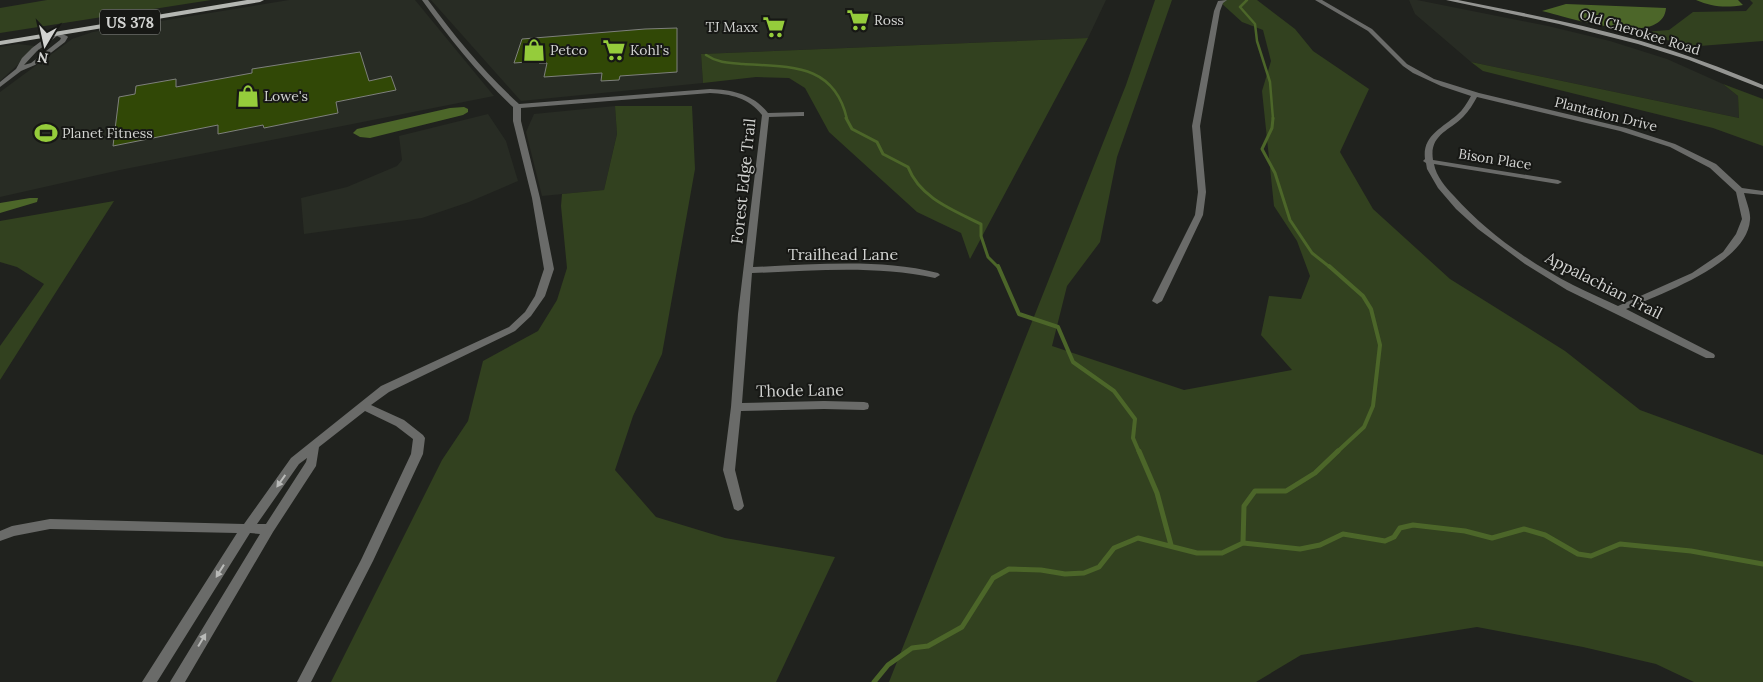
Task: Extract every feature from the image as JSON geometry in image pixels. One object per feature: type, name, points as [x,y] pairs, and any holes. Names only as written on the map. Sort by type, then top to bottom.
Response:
[{"type":"main road","name":"US 378","points":[[0,43],[260,0]]},
{"type":"street","points":[[149,682],[246,530],[295,460],[385,389],[512,328],[528,314],[540,296],[549,269],[536,198],[517,121],[517,106],[497,88],[445,28],[425,0]]},
{"type":"street","points":[[1157,301],[1200,214],[1202,192],[1196,126],[1218,10],[1220,2],[1224,0]]},
{"type":"street","name":"Plantation Drive","points":[[1318,0],[1372,31],[1404,63],[1418,74],[1475,95],[1618,127],[1651,137],[1700,159],[1725,176],[1738,190],[1747,206],[1745,224],[1738,240],[1730,250],[1698,274],[1618,309]]},
{"type":"street","name":"Old Cherokee Road","points":[[1449,0],[1540,18],[1622,38],[1667,51],[1763,87]]},
{"type":"street","points":[[0,85],[19,70],[33,64],[63,41],[65,37],[56,34],[44,40],[19,70]]},
{"type":"street","name":"Forest Edge Trail","points":[[517,106],[710,91],[737,94],[750,99],[758,104],[766,115],[743,314],[729,470],[738,506]]},
{"type":"street","points":[[1428,161],[1430,144],[1434,136],[1460,116],[1475,95]]},
{"type":"street","points":[[766,115],[801,114]]},
{"type":"street","name":"Bison Place","points":[[1428,161],[1558,182]]},
{"type":"street","name":"Appalachian Trail","points":[[1428,161],[1430,172],[1446,194],[1511,251],[1564,284],[1710,356]]},
{"type":"street","points":[[1738,190],[1763,193]]},
{"type":"street","name":"Trailhead Lane","points":[[749,270],[878,267],[915,270],[935,275]]},
{"type":"street","points":[[304,682],[367,561],[417,454],[419,438],[400,423],[363,406]]},
{"type":"street","name":"Thode Lane","points":[[736,407],[864,406]]},
{"type":"street","points":[[177,682],[269,529],[312,463],[314,446]]},
{"type":"street","points":[[0,536],[12,531],[50,524],[203,527],[246,530],[269,529]]},
{"type":"shaded area","points":[[47,0],[211,0],[0,33],[0,8]]},
{"type":"shaded area","points":[[289,0],[415,0],[494,96],[120,170],[0,197],[0,92],[72,39],[93,32]]},
{"type":"shaded area","points":[[431,0],[1106,0],[1088,38],[701,54],[703,83],[521,101]]},
{"type":"shaded area","points":[[1155,0],[1172,0],[1117,157],[1100,242],[1067,286],[1052,346],[1184,390],[1292,370],[1261,335],[1269,296],[1301,299],[1310,276],[1297,241],[1274,206],[1262,91],[1271,61],[1263,30],[1242,22],[1220,2],[1224,0],[1257,0],[1295,29],[1313,51],[1369,89],[1340,152],[1373,209],[1450,279],[1565,351],[1640,410],[1763,455],[1763,682],[1694,682],[1656,664],[1583,647],[1477,627],[1301,655],[1256,682],[889,682],[1126,85]]},
{"type":"shaded area","points":[[1409,0],[1548,26],[1610,41],[1667,59],[1723,84],[1738,96],[1739,118],[1471,62],[1415,14]]},
{"type":"shaded area","points":[[1696,0],[1738,0],[1743,5],[1719,6]]},
{"type":"shaded area","points":[[1750,0],[1763,0],[1763,41],[1687,47],[1644,32],[1669,30],[1693,12],[1746,11],[1753,3]]},
{"type":"shaded area","points":[[1566,4],[1666,8],[1661,20],[1649,27],[1632,29],[1591,23],[1542,11]]},
{"type":"shaded area","points":[[1088,38],[970,259],[961,233],[917,212],[829,132],[805,88],[789,78],[756,77],[703,83],[701,54]]},
{"type":"shaded area","points":[[18,44],[35,46],[36,48],[0,81],[0,47]]},
{"type":"shaded area","points":[[1471,62],[1739,118],[1738,96],[1723,84],[1763,99],[1763,146],[1713,128],[1483,71]]},
{"type":"shaded area","points":[[615,106],[617,134],[604,190],[542,196],[526,132],[534,114]]},
{"type":"shaded area","points":[[615,106],[692,106],[695,169],[662,354],[633,416],[615,470],[656,517],[725,538],[835,557],[776,682],[331,682],[442,460],[468,421],[483,361],[538,331],[557,300],[567,268],[561,206],[562,194],[604,190],[617,134]]},
{"type":"shaded area","points":[[464,107],[468,109],[468,112],[463,115],[370,138],[360,137],[353,133],[357,129],[450,108]]},
{"type":"shaded area","points":[[488,114],[506,141],[518,181],[469,202],[422,218],[304,234],[301,198],[347,187],[397,166],[402,160],[399,136]]},
{"type":"shaded area","points":[[38,198],[37,202],[0,213],[0,203]]},
{"type":"shaded area","points":[[114,201],[0,380],[0,346],[44,284],[17,267],[0,262],[0,221]]},
{"type":"building","name":"Kohl's","points":[[677,28],[677,72],[620,76],[619,80],[601,81],[602,73],[544,77],[547,63],[539,63],[540,61],[514,63],[522,39]]},
{"type":"building","name":"Lowe's","points":[[360,52],[369,81],[391,76],[396,90],[336,102],[338,113],[264,128],[263,125],[218,134],[218,125],[113,146],[119,97],[135,94],[136,86],[176,79],[176,87],[252,73],[252,69]]},
{"type":"waterway","points":[[1247,0],[1240,7],[1255,24],[1257,41],[1270,82],[1273,118]]},
{"type":"waterway","points":[[706,55],[723,62],[777,66],[808,72],[821,78],[832,87],[841,101],[847,119]]},
{"type":"waterway","points":[[846,118],[852,129],[877,142],[883,154],[908,167],[913,178],[929,195],[949,208],[981,224],[981,236],[988,257],[999,268]]},
{"type":"waterway","points":[[1273,118],[1272,128],[1262,149],[1275,173],[1290,220],[1312,253],[1331,268]]},
{"type":"waterway","points":[[1329,266],[1363,296],[1371,309],[1380,345],[1373,406],[1364,427],[1337,452]]},
{"type":"waterway","points":[[999,268],[1019,314],[1058,327],[1073,362],[1114,391],[1135,419],[1133,438],[1139,452]]},
{"type":"waterway","points":[[1139,451],[1157,493],[1171,545]]},
{"type":"waterway","points":[[1243,543],[1244,506],[1255,491],[1286,491],[1315,473],[1338,451]]},
{"type":"waterway","points":[[1243,543],[1300,549],[1320,545],[1343,534],[1385,541],[1394,537],[1400,528],[1413,525],[1465,531],[1492,538],[1524,529],[1545,535],[1578,554],[1591,556],[1620,544],[1691,551],[1763,564]]},
{"type":"waterway","points":[[874,682],[888,665],[912,648],[928,646],[962,627],[993,578],[1009,569],[1041,570],[1065,574],[1084,573],[1099,567],[1114,548],[1138,538],[1197,553],[1222,553],[1243,543]]},
{"type":"place","name":"Ross","points":[[858,20]]},
{"type":"place","name":"TJ Maxx","points":[[774,27]]},
{"type":"place","name":"Petco","points":[[534,50]]},
{"type":"place","name":"Kohl's","points":[[614,50]]},
{"type":"place","name":"Lowe's","points":[[248,96]]},
{"type":"place","name":"Planet Fitness","points":[[46,133]]}]
